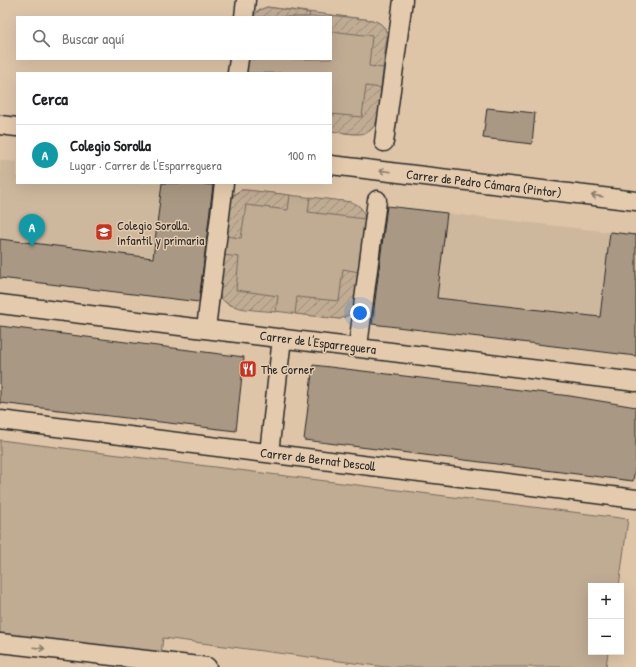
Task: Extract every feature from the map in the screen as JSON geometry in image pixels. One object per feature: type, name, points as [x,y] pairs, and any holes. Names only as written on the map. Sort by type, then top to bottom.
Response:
[{"type":"street","points":[[244,16],[246,0]]},
{"type":"street","points":[[384,142],[403,0]]},
{"type":"street","points":[[237,72],[239,60]]},
{"type":"street","points":[[0,125],[16,127]]},
{"type":"street","name":"Carrer de Pedro Cámara (Pintor)","points":[[332,165],[636,201]]},
{"type":"street","points":[[206,328],[224,184]]},
{"type":"street","points":[[358,346],[377,200]]},
{"type":"street","name":"Carrer de l'Esparreguera","points":[[0,304],[358,346],[636,382]]},
{"type":"street","points":[[269,453],[282,338]]},
{"type":"street","name":"Carrer de Bernat Descoll","points":[[0,420],[636,499]]},
{"type":"street","points":[[0,643],[118,662],[207,667]]},
{"type":"shaded area","points":[[267,7],[372,20],[383,26],[386,31],[387,38],[377,120],[374,126],[364,133],[357,134],[332,131],[332,72],[245,72],[247,60],[332,60],[332,16],[253,16],[257,11]]},
{"type":"shaded area","points":[[267,7],[310,13],[309,16],[253,16],[257,11]]},
{"type":"shaded area","points":[[330,15],[372,20],[383,26],[386,31],[387,38],[383,68],[369,66],[372,36],[332,31],[332,16]]},
{"type":"shaded area","points":[[366,86],[381,88],[378,117],[372,129],[366,133],[359,134],[332,131],[332,114],[362,117]]},
{"type":"shaded area","name":"Colegio Sorolla. Infantil y primaria","points":[[0,160],[16,162],[16,184],[199,184],[214,186],[200,302],[0,278]]},
{"type":"shaded area","points":[[241,190],[290,195],[288,210],[246,205],[241,238],[225,236],[231,199]]},
{"type":"shaded area","points":[[243,190],[351,202],[361,208],[365,219],[355,305],[351,313],[340,319],[233,306],[226,303],[220,296],[229,205],[234,194]]},
{"type":"shaded area","points":[[310,197],[354,203],[361,208],[365,219],[308,212]]},
{"type":"shaded area","points":[[384,206],[636,235],[636,356],[370,323]]},
{"type":"shaded area","points":[[223,255],[239,257],[236,290],[278,296],[276,312],[252,310],[234,306],[222,299],[219,289]]},
{"type":"shaded area","points":[[343,269],[359,272],[354,309],[349,315],[340,319],[295,314],[297,297],[339,301]]},
{"type":"shaded area","points":[[0,440],[628,519],[619,583],[588,583],[588,655],[608,655],[606,667],[385,667],[163,638],[161,654],[0,636]]},
{"type":"building","points":[[487,108],[535,113],[532,144],[483,138]]},
{"type":"building","points":[[162,184],[213,185],[199,302],[0,278],[0,239],[153,258]]},
{"type":"building","points":[[387,206],[447,213],[437,298],[600,317],[610,232],[636,235],[636,356],[372,324]]},
{"type":"building","points":[[0,326],[244,357],[236,431],[0,403]]},
{"type":"building","points":[[313,365],[570,396],[636,407],[636,463],[633,481],[304,440]]},
{"type":"place","name":"Colegio Sorolla. Infantil y primaria","points":[[104,232]]},
{"type":"place","name":"Colegio Sorolla","points":[[32,247]]},
{"type":"place","name":"The Corner","points":[[248,369]]}]
